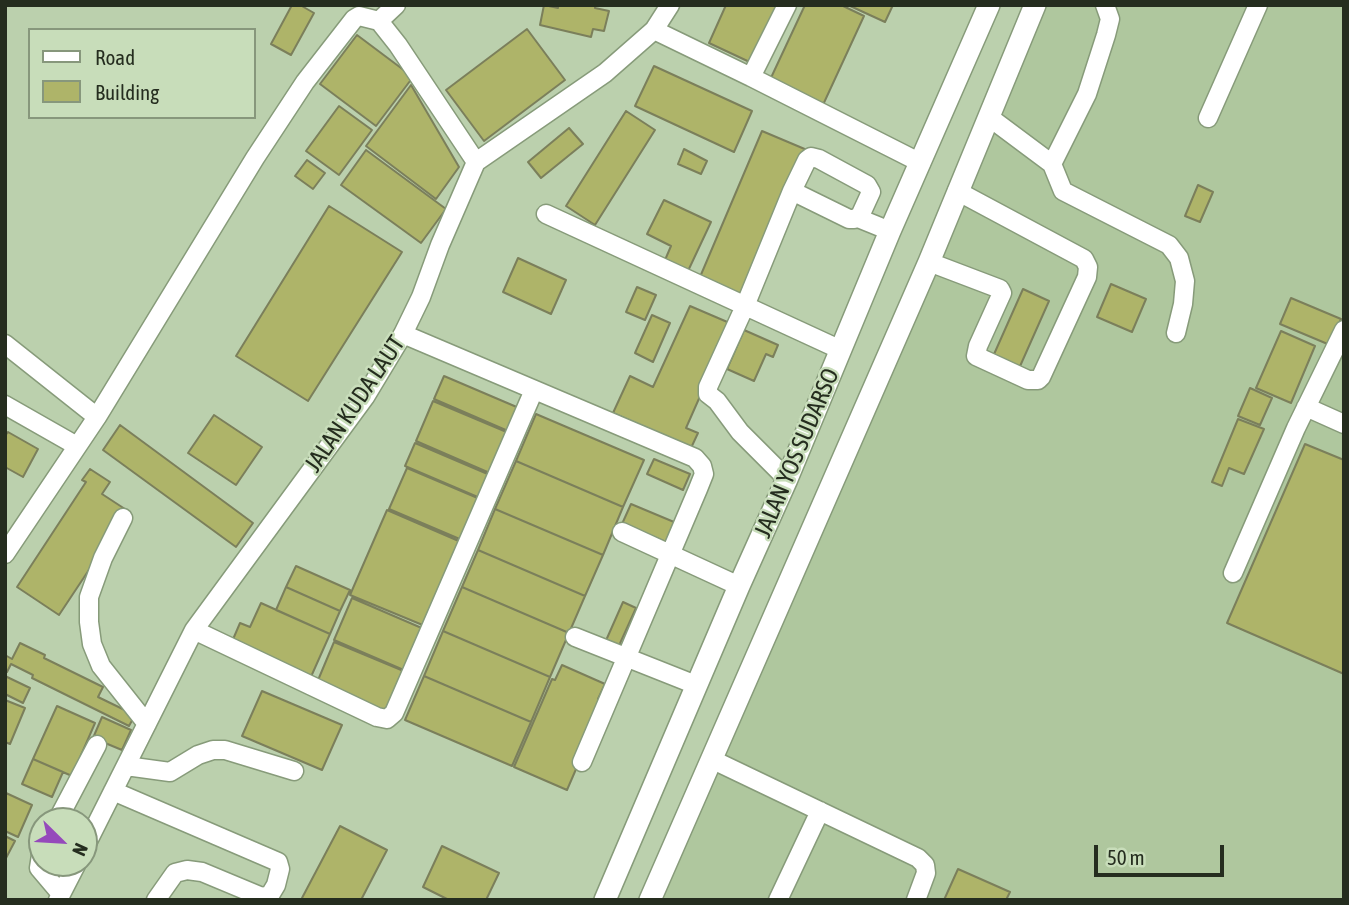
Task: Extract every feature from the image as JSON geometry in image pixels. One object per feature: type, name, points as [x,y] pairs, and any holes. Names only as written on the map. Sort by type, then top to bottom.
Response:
[{"type":"main road","name":"JALAN YOS SUDARSO","points":[[604,900],[989,5]]},
{"type":"main road","name":"JALAN YOS SUDARSO","points":[[650,900],[929,262],[1035,5]]},
{"type":"lane","points":[[379,21],[396,5]]},
{"type":"lane","points":[[5,554],[97,416],[255,158],[305,82],[354,19],[359,16],[379,21],[476,162],[605,73],[654,30],[670,5]]},
{"type":"lane","points":[[751,77],[787,5]]},
{"type":"lane","points":[[1208,118],[1258,5]]},
{"type":"lane","points":[[1052,164],[1087,94],[1111,10]]},
{"type":"lane","points":[[654,30],[921,163]]},
{"type":"lane","points":[[989,117],[1052,164],[1063,191],[1169,245],[1179,258],[1185,281],[1184,304],[1175,332]]},
{"type":"lane","points":[[787,479],[740,432],[717,401],[708,394],[708,387],[807,160],[811,157],[819,159],[870,189],[871,194],[858,218]]},
{"type":"lane","name":"JALAN KUDA LAUT","points":[[98,821],[194,630],[365,397],[403,334],[421,297],[476,162]]},
{"type":"lane","points":[[792,191],[849,219],[858,218],[890,231]]},
{"type":"lane","points":[[929,262],[1000,289],[1002,293],[976,356],[1028,380],[1038,380],[1087,277],[1088,267],[1084,259],[957,191]]},
{"type":"lane","points":[[546,214],[841,350]]},
{"type":"lane","points":[[1233,573],[1306,407],[1337,358],[1344,330]]},
{"type":"lane","points":[[403,334],[695,458],[702,466],[704,474],[582,762]]},
{"type":"lane","points":[[5,344],[97,416]]},
{"type":"lane","points":[[194,630],[387,719],[394,713],[534,390]]},
{"type":"lane","points":[[5,405],[77,446]]},
{"type":"lane","points":[[1306,407],[1344,424]]},
{"type":"lane","points":[[123,518],[103,558],[89,597],[89,622],[92,644],[101,666],[147,724]]},
{"type":"lane","points":[[622,532],[739,586]]},
{"type":"lane","points":[[575,637],[696,685]]},
{"type":"lane","points":[[64,807],[97,745]]},
{"type":"lane","points":[[126,766],[170,772],[198,755],[213,750],[225,750],[294,771]]},
{"type":"lane","points":[[710,759],[918,858],[925,865],[926,873],[916,900]]},
{"type":"lane","points":[[113,790],[278,862],[280,869],[270,895],[262,897],[202,872],[187,870],[175,873],[156,900]]},
{"type":"lane","points":[[778,900],[820,811]]},
{"type":"lane","points":[[46,877],[60,897],[70,877]]},
{"type":"shaded area","points":[[1044,5],[1344,5],[1344,900],[662,900]]},
{"type":"building","points":[[292,5],[300,5],[314,13],[291,55],[271,44]]},
{"type":"building","points":[[544,5],[558,8],[558,5],[595,5],[595,8],[609,11],[604,31],[593,29],[591,37],[540,25]]},
{"type":"building","points":[[726,5],[784,5],[756,65],[709,43]]},
{"type":"building","points":[[805,5],[841,5],[864,16],[822,107],[769,82]]},
{"type":"building","points":[[848,5],[893,5],[885,22]]},
{"type":"building","points":[[527,29],[565,80],[484,141],[446,90]]},
{"type":"building","points":[[357,35],[413,77],[376,126],[320,84]]},
{"type":"building","points":[[654,66],[752,111],[734,152],[635,106]]},
{"type":"building","points":[[411,85],[459,167],[436,199],[366,146]]},
{"type":"building","points":[[339,106],[372,130],[339,175],[306,151]]},
{"type":"building","points":[[626,111],[655,130],[595,225],[566,206]]},
{"type":"building","points":[[569,128],[583,144],[541,178],[528,162]]},
{"type":"building","points":[[762,131],[807,150],[744,296],[700,277]]},
{"type":"building","points":[[684,149],[707,161],[701,174],[678,164]]},
{"type":"building","points":[[366,150],[446,209],[421,243],[341,185]]},
{"type":"building","points":[[307,160],[325,173],[313,189],[295,176]]},
{"type":"building","points":[[1198,185],[1213,192],[1200,222],[1185,216]]},
{"type":"building","points":[[664,200],[711,222],[688,271],[665,260],[671,246],[647,234]]},
{"type":"building","points":[[329,206],[402,252],[308,401],[236,356]]},
{"type":"building","points":[[518,258],[566,280],[551,314],[503,292]]},
{"type":"building","points":[[1111,284],[1146,299],[1132,332],[1097,317]]},
{"type":"building","points":[[637,287],[656,295],[645,320],[626,312]]},
{"type":"building","points":[[1023,289],[1049,301],[1017,373],[991,361]]},
{"type":"building","points":[[1291,298],[1341,319],[1330,345],[1280,324]]},
{"type":"building","points":[[690,306],[732,324],[686,428],[698,433],[691,448],[613,413],[630,376],[653,387]]},
{"type":"building","points":[[652,315],[670,323],[653,362],[635,353]]},
{"type":"building","points":[[744,330],[778,345],[773,357],[766,354],[754,381],[727,369]]},
{"type":"building","points":[[1281,331],[1315,346],[1291,403],[1256,388]]},
{"type":"building","points":[[444,376],[519,408],[508,431],[434,399]]},
{"type":"building","points":[[1250,388],[1272,398],[1260,425],[1238,416]]},
{"type":"building","points":[[433,401],[509,433],[492,474],[416,441]]},
{"type":"building","points":[[536,414],[644,460],[623,507],[516,461]]},
{"type":"building","points":[[214,415],[262,447],[236,485],[188,453]]},
{"type":"building","points":[[1238,419],[1264,429],[1244,474],[1229,468],[1222,486],[1212,482]]},
{"type":"building","points":[[120,425],[253,523],[236,547],[103,450]]},
{"type":"building","points":[[8,432],[38,449],[23,477],[5,467],[5,436]]},
{"type":"building","points":[[415,443],[490,475],[480,498],[405,466]]},
{"type":"building","points":[[1305,444],[1344,460],[1344,674],[1227,623]]},
{"type":"building","points":[[654,459],[690,474],[683,490],[647,474]]},
{"type":"building","points":[[516,461],[623,507],[603,555],[495,509]]},
{"type":"building","points":[[407,468],[480,499],[462,540],[389,509]]},
{"type":"building","points":[[90,469],[110,482],[102,494],[128,511],[59,615],[17,587],[86,482],[82,480]]},
{"type":"building","points":[[631,504],[674,522],[666,542],[622,524]]},
{"type":"building","points":[[495,509],[603,555],[585,596],[478,550]]},
{"type":"building","points":[[387,510],[461,542],[425,626],[350,595]]},
{"type":"building","points":[[478,550],[585,596],[569,633],[462,587]]},
{"type":"building","points":[[296,566],[350,590],[340,611],[286,587]]},
{"type":"building","points":[[286,587],[340,611],[330,634],[276,610]]},
{"type":"building","points":[[462,587],[569,633],[550,677],[443,631]]},
{"type":"building","points":[[352,598],[424,629],[406,671],[334,640]]},
{"type":"building","points":[[623,602],[636,608],[617,650],[604,645]]},
{"type":"building","points":[[261,603],[330,634],[310,679],[231,644],[240,623],[250,627]]},
{"type":"building","points":[[443,631],[550,677],[531,722],[424,676]]},
{"type":"building","points":[[334,642],[406,672],[387,716],[316,685]]},
{"type":"building","points":[[20,643],[103,687],[98,697],[135,715],[129,726],[32,678],[33,675],[11,664],[7,672],[5,671],[5,655],[12,659]]},
{"type":"building","points":[[562,665],[605,684],[598,699],[605,702],[567,790],[514,767],[552,679],[555,680]]},
{"type":"building","points":[[5,676],[30,688],[23,703],[5,694]]},
{"type":"building","points":[[424,676],[531,722],[512,766],[405,720]]},
{"type":"building","points":[[262,691],[342,725],[322,770],[242,736]]},
{"type":"building","points":[[5,700],[25,708],[10,744],[5,742]]},
{"type":"building","points":[[57,706],[95,723],[72,776],[33,759]]},
{"type":"building","points":[[102,717],[131,730],[122,750],[93,738]]},
{"type":"building","points":[[33,759],[63,772],[52,797],[22,784]]},
{"type":"building","points":[[6,793],[32,805],[28,807],[28,814],[18,837],[5,831]]},
{"type":"building","points":[[340,826],[387,850],[361,900],[305,900],[302,898]]},
{"type":"building","points":[[5,836],[15,841],[5,860]]},
{"type":"building","points":[[442,846],[499,873],[486,900],[449,900],[423,887]]},
{"type":"building","points":[[958,869],[1010,892],[1006,900],[944,900]]}]
